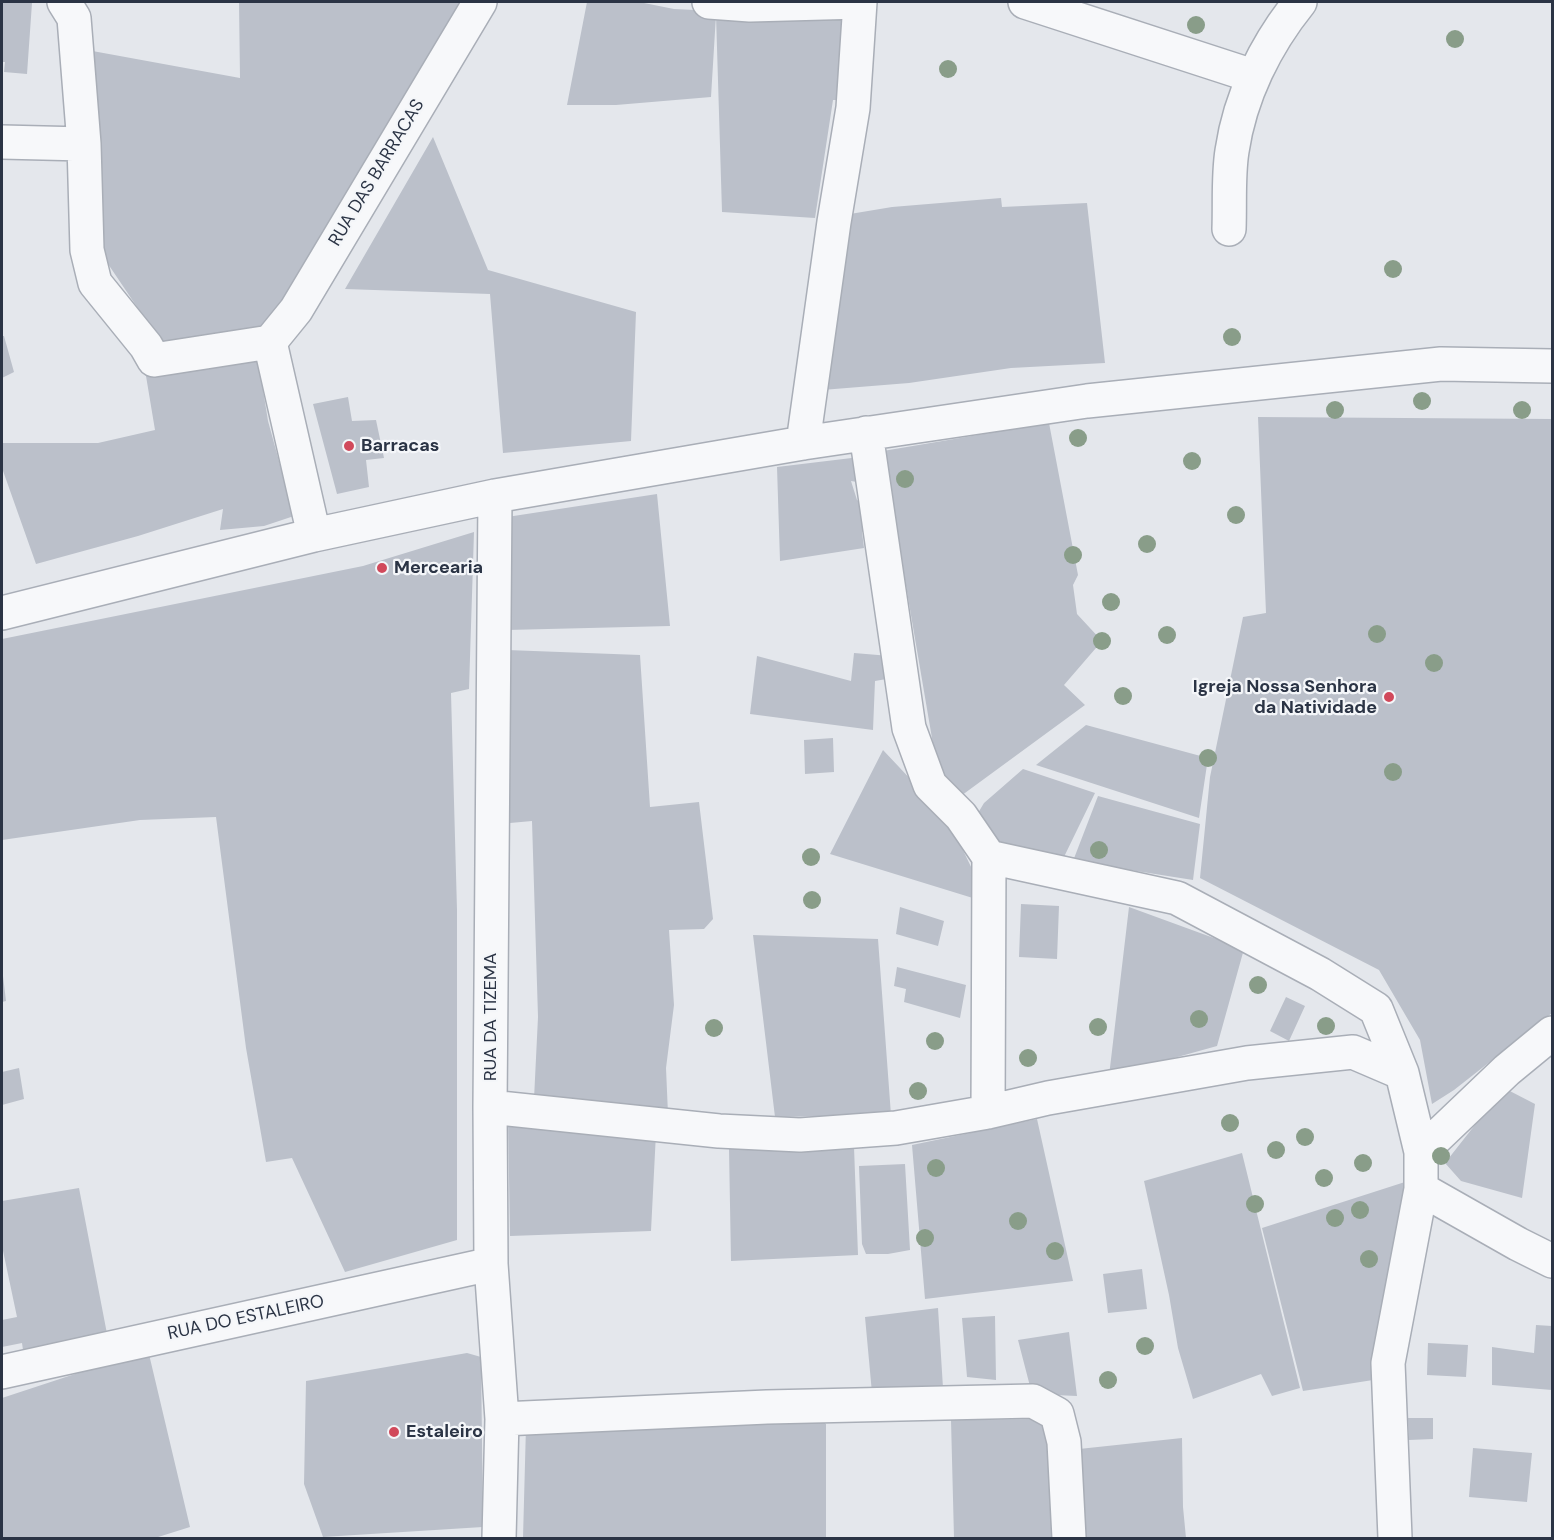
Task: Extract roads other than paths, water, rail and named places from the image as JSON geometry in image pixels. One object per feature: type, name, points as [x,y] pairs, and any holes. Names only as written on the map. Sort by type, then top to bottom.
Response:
[{"type":"street","points":[[64,2],[74,18],[84,144],[87,250],[95,283],[146,346],[154,360],[270,342],[314,535]]},
{"type":"street","name":"RUA DAS BARRACAS","points":[[270,342],[302,300],[480,2]]},
{"type":"street","points":[[709,2],[750,5],[860,2],[853,108],[803,443]]},
{"type":"street","points":[[1025,2],[1254,76]]},
{"type":"street","points":[[1228,229],[1232,152],[1240,113],[1254,76],[1283,23],[1300,2]]},
{"type":"street","points":[[2,142],[84,144]]},
{"type":"street","points":[[2,613],[314,535],[495,496],[803,443],[1088,401],[1441,364],[1552,366]]},
{"type":"street","points":[[866,433],[909,728],[930,785],[961,816],[989,857],[988,1112]]},
{"type":"street","name":"RUA DA TIZEMA","points":[[495,496],[490,1107],[491,1264],[502,1419],[499,1539]]},
{"type":"street","points":[[989,857],[1178,898],[1320,974],[1376,1009],[1402,1073],[1420,1152],[1421,1189],[1388,1362],[1395,1539]]},
{"type":"street","points":[[1420,1152],[1507,1070],[1552,1033]]},
{"type":"street","points":[[490,1107],[719,1131],[800,1136],[896,1128],[988,1112],[1048,1098],[1247,1063],[1353,1052],[1402,1073]]},
{"type":"street","points":[[1421,1189],[1552,1261]]},
{"type":"street","name":"RUA DO ESTALEIRO","points":[[2,1372],[491,1264]]},
{"type":"street","points":[[502,1419],[767,1407],[1033,1401],[1057,1414],[1064,1442],[1069,1539]]},
{"type":"place","name":"Barracas","points":[[349,446]]},
{"type":"place","name":"Mercearia","points":[[382,568]]},
{"type":"place","name":"Igreja Nossa Senhora da Natividade","points":[[1389,697]]},
{"type":"place","name":"Estaleiro","points":[[394,1432]]}]
